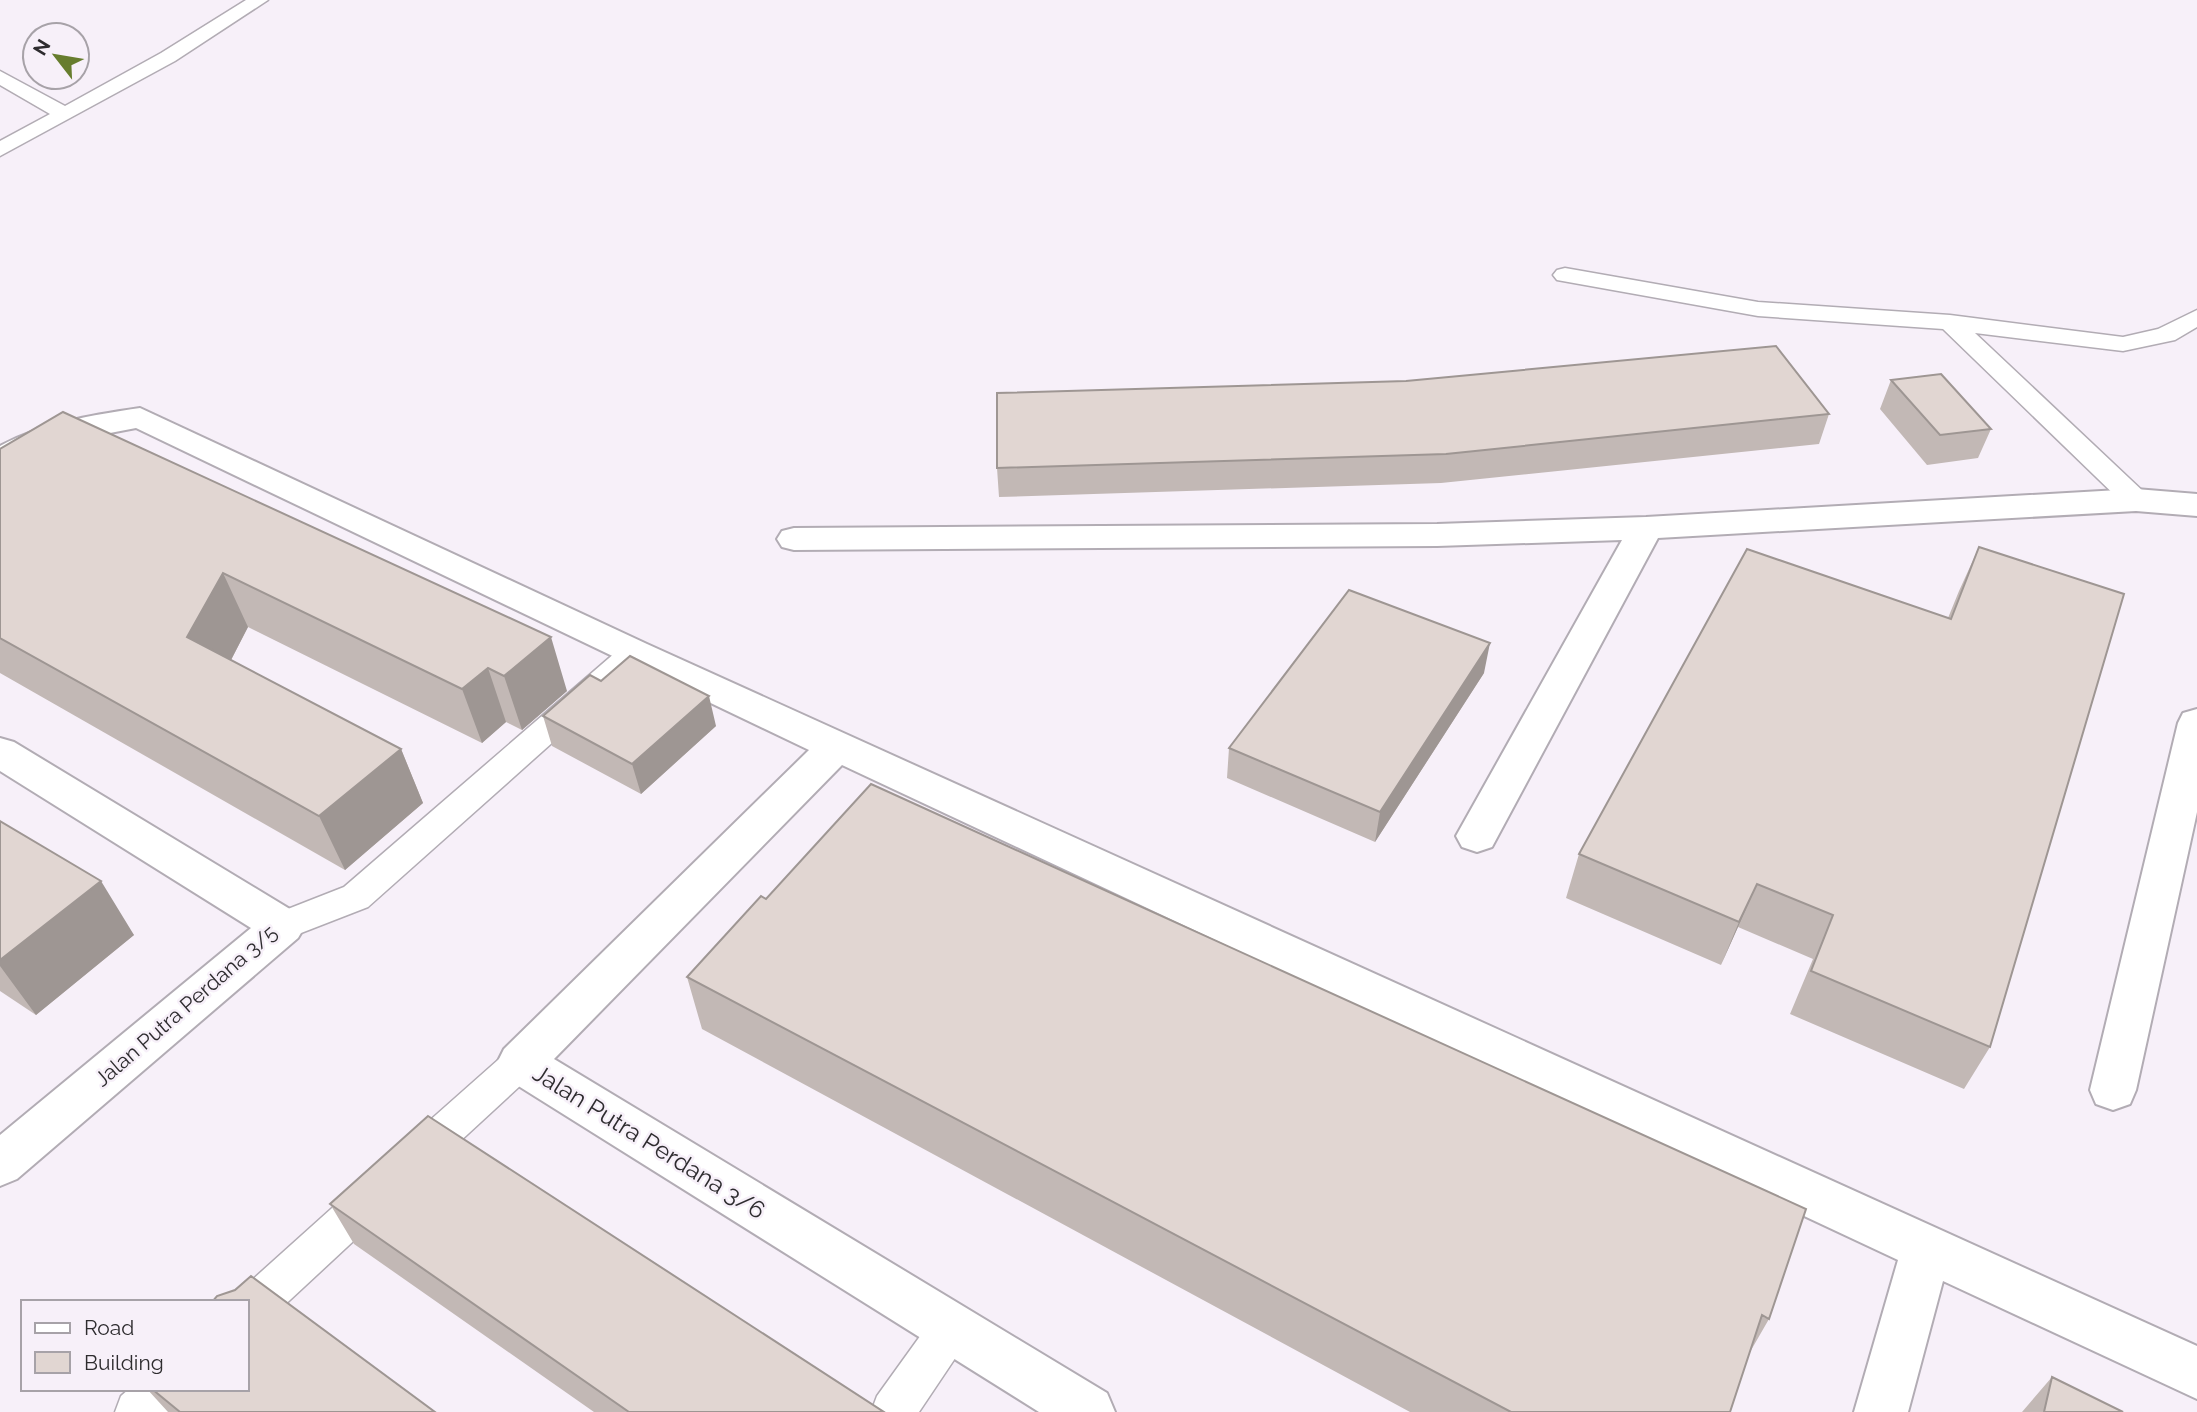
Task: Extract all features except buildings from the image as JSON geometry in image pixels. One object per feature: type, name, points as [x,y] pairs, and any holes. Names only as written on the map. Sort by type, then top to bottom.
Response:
[{"type":"street","points":[[0,459],[21,447],[76,426],[140,418],[634,653],[2197,1374]]},
{"type":"street","points":[[794,539],[1437,535],[1646,528],[2136,500],[2197,505]]},
{"type":"street","points":[[1477,836],[1646,528]]},
{"type":"street","points":[[2113,1090],[2197,723]]},
{"type":"street","name":"Jalan Putra Perdana 3/6","points":[[837,746],[520,1063],[1088,1412]]},
{"type":"street","name":"Jalan Putra Perdana 3/5","points":[[0,752],[283,926],[0,1164]]},
{"type":"street","points":[[1881,1412],[1927,1249]]},
{"type":"lane","points":[[0,150],[168,57],[258,0]]},
{"type":"lane","points":[[0,77],[63,113]]},
{"type":"lane","points":[[1565,275],[1758,309],[1950,322],[2123,344],[2166,335],[2197,317]]},
{"type":"lane","points":[[1950,322],[2136,500]]},
{"type":"lane","points":[[283,926],[356,897],[634,653]]},
{"type":"lane","points":[[248,1311],[520,1063]]},
{"type":"lane","points":[[893,1412],[951,1328]]},
{"type":"lane","points":[[137,1412],[160,1391]]}]
